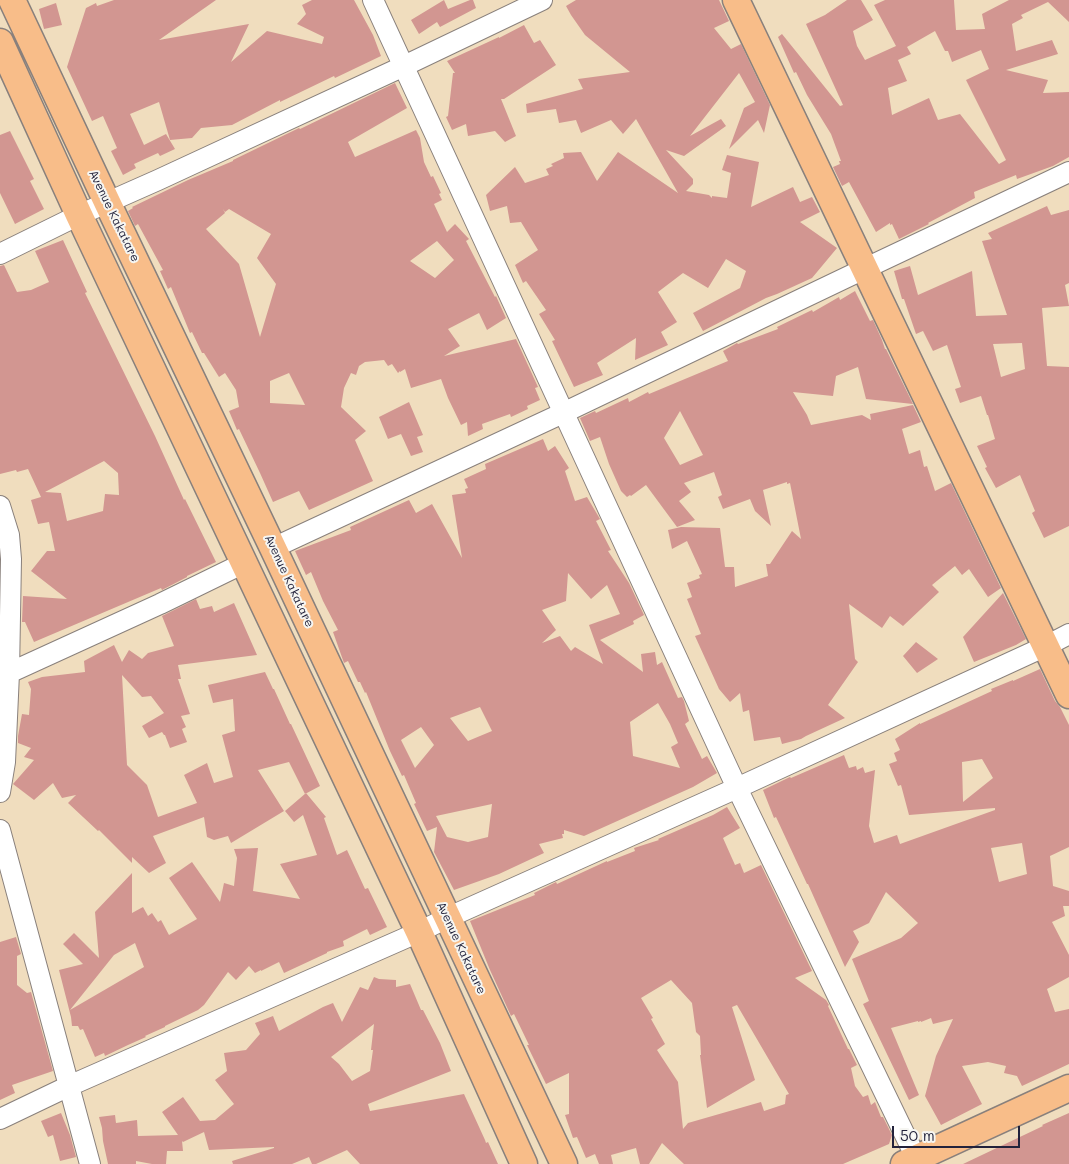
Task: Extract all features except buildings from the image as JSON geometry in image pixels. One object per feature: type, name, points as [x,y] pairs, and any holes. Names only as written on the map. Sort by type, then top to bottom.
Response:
[{"type":"main road","name":"Avenue Kakatare","points":[[12,0],[564,1164]]},
{"type":"main road","points":[[736,0],[1069,695]]},
{"type":"main road","points":[[0,42],[79,215],[419,932],[524,1164]]},
{"type":"main road","points":[[913,1162],[1069,1088]]},
{"type":"street","points":[[373,0],[737,788],[913,1162]]},
{"type":"street","points":[[0,254],[79,215],[404,66],[542,0]]},
{"type":"street","points":[[273,548],[563,413],[1069,172]]},
{"type":"street","points":[[0,506],[9,535],[11,558],[5,762],[0,792]]},
{"type":"street","points":[[9,673],[160,604],[244,563]]},
{"type":"street","points":[[0,1119],[737,788],[1069,634]]},
{"type":"street","points":[[0,830],[90,1164]]}]
